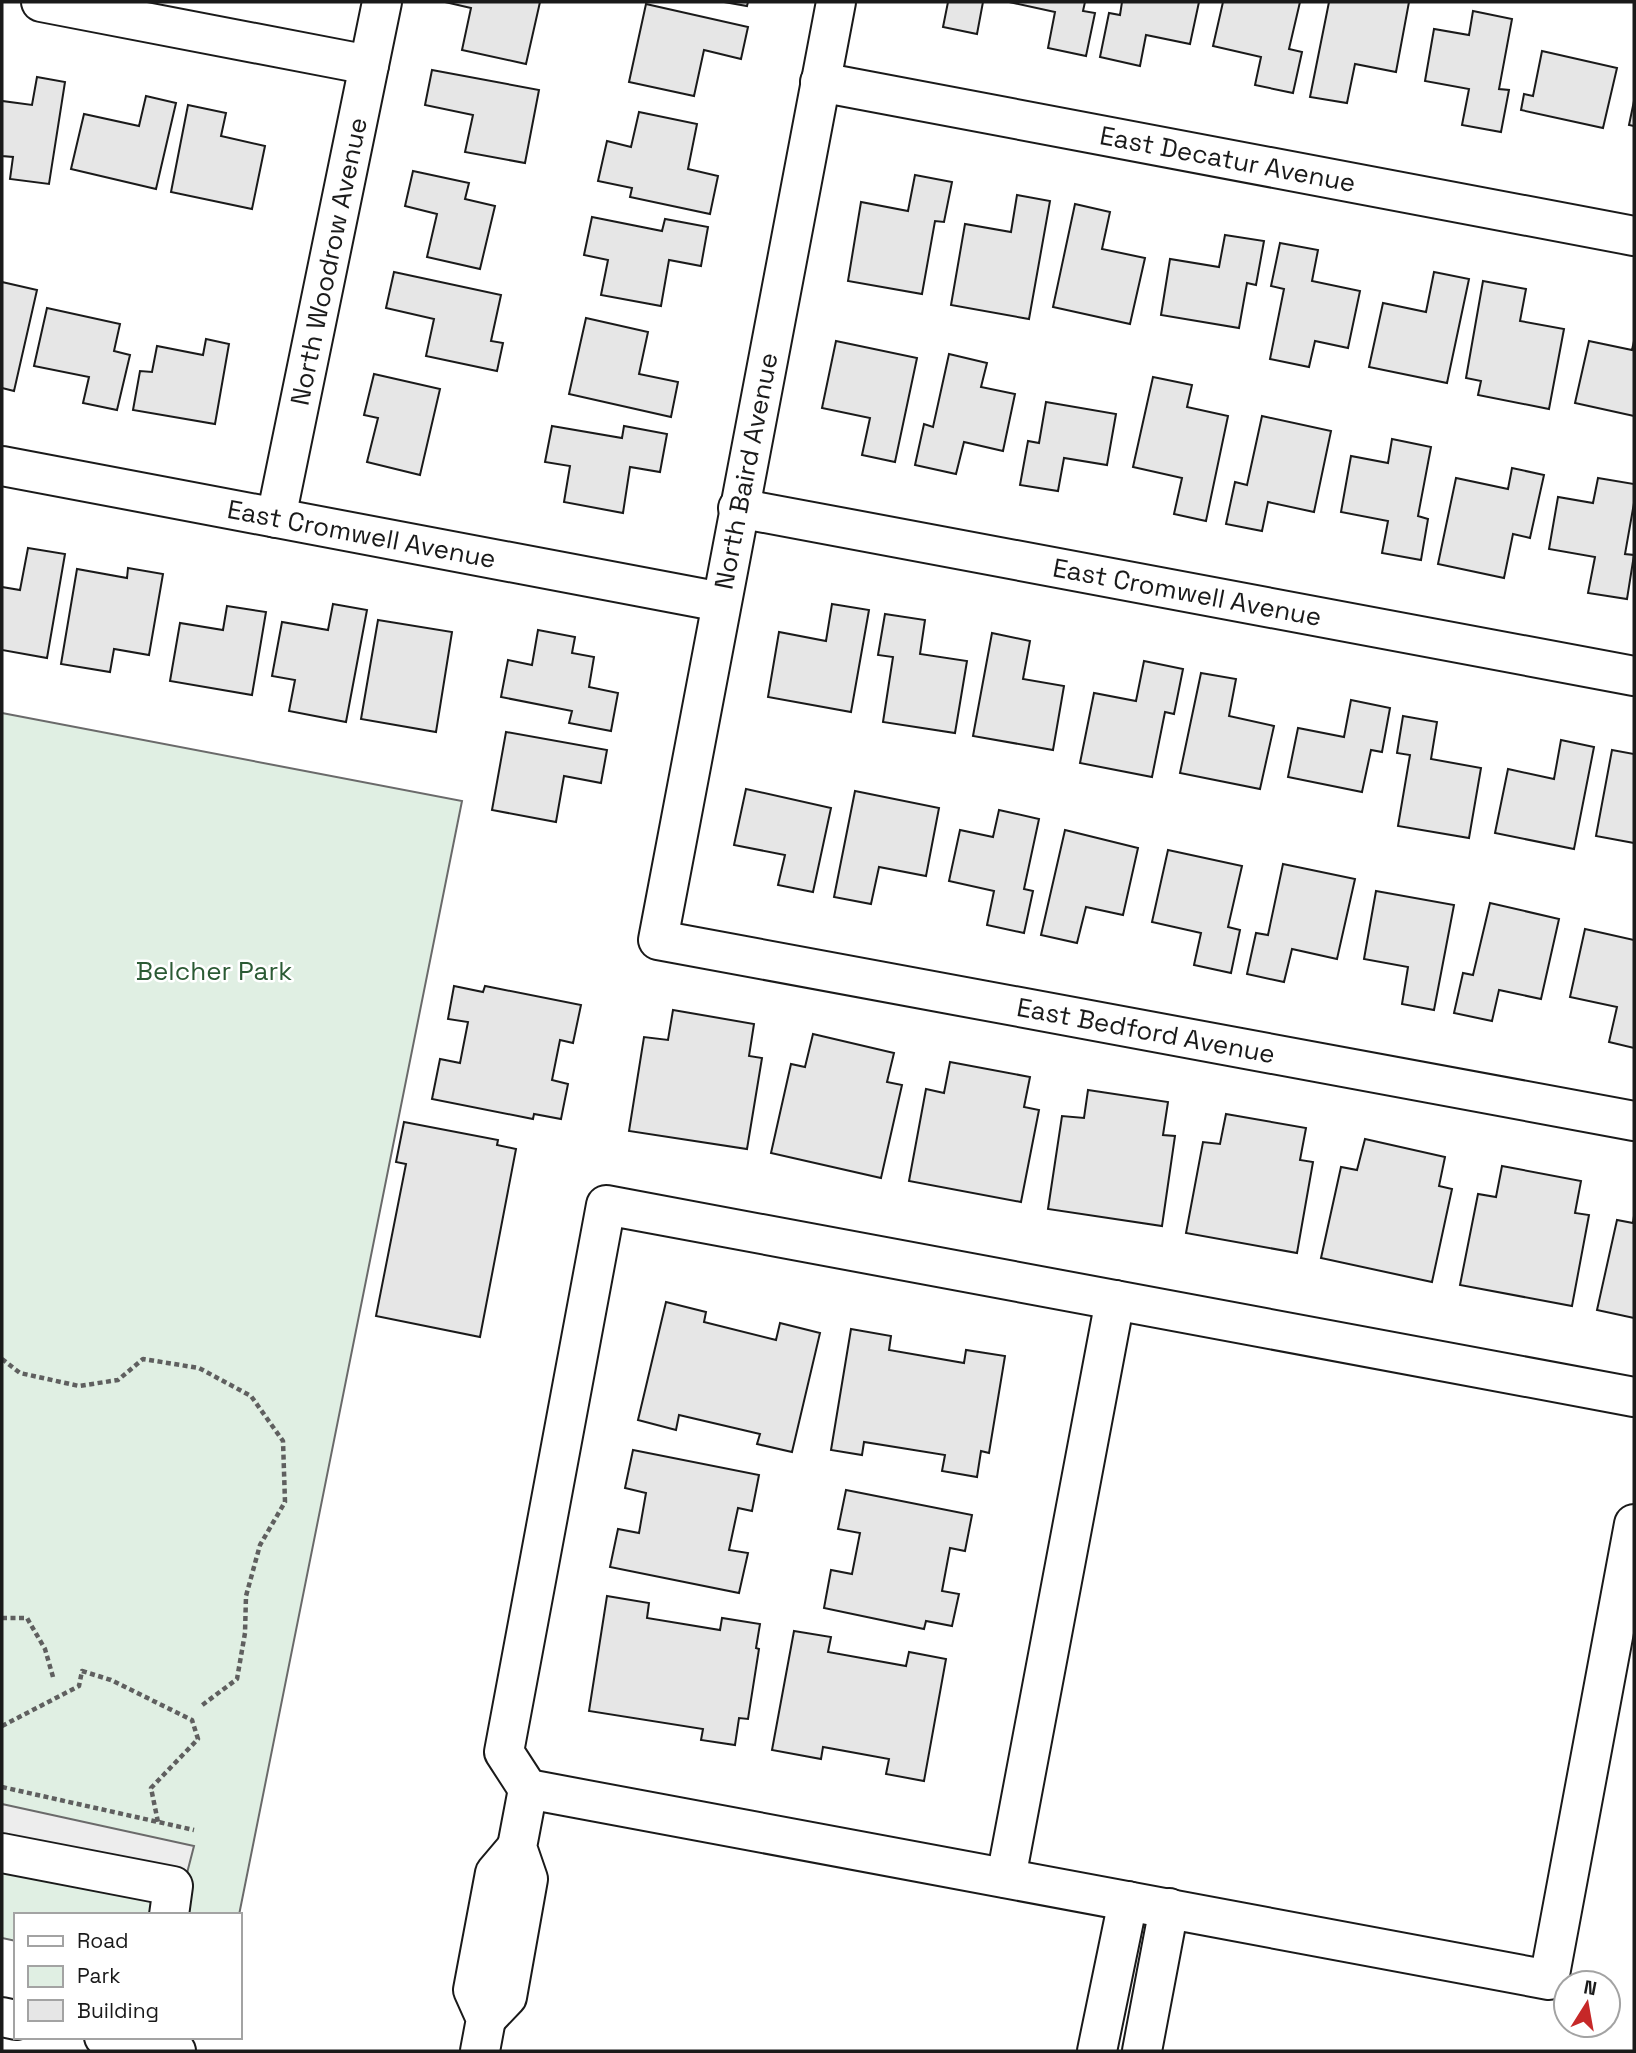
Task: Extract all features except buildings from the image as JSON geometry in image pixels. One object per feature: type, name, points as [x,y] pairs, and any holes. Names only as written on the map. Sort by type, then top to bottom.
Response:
[{"type":"street","points":[[41,2],[369,65]]},
{"type":"street","name":"North Woodrow Avenue","points":[[276,518],[382,2]]},
{"type":"street","name":"North Baird Avenue","points":[[659,940],[738,508],[836,2]]},
{"type":"street","name":"East Decatur Avenue","points":[[820,82],[1634,236]]},
{"type":"street","name":"East Cromwell Avenue","points":[[2,466],[721,602]]},
{"type":"street","name":"East Cromwell Avenue","points":[[738,508],[1634,676]]},
{"type":"street","name":"East Bedford Avenue","points":[[659,940],[1634,1121]]},
{"type":"street","points":[[483,2035],[472,1990],[495,1873],[517,1847],[528,1789],[504,1752],[606,1205],[1634,1397]]},
{"type":"street","points":[[1006,1878],[1115,1300]]},
{"type":"street","points":[[528,1789],[1549,1980],[1634,1524]]},
{"type":"street","points":[[2,1853],[173,1886],[169,1913]]},
{"type":"street","points":[[1097,2051],[1128,1901]]},
{"type":"street","points":[[1142,2051],[1169,1908]]},
{"type":"street","points":[[118,2039],[160,2045]]},
{"type":"path","points":[[2,1359],[20,1373],[79,1386],[118,1380],[143,1359],[198,1368],[251,1396],[283,1441],[285,1502],[260,1545],[246,1596],[246,1633],[237,1679],[201,1706]]},
{"type":"path","points":[[2,1618],[27,1618],[45,1649],[53,1677]]},
{"type":"path","points":[[2,1726],[79,1686],[82,1671],[111,1680],[192,1720],[198,1740],[151,1788],[158,1822]]},
{"type":"path","points":[[2,1787],[194,1830]]},
{"type":"green space","name":"Belcher Park","points":[[2,713],[462,801],[239,1913],[14,1913],[14,1941],[2,1938]]},
{"type":"shaded area","points":[[2,1804],[194,1846],[179,1904],[2,1871]]}]
